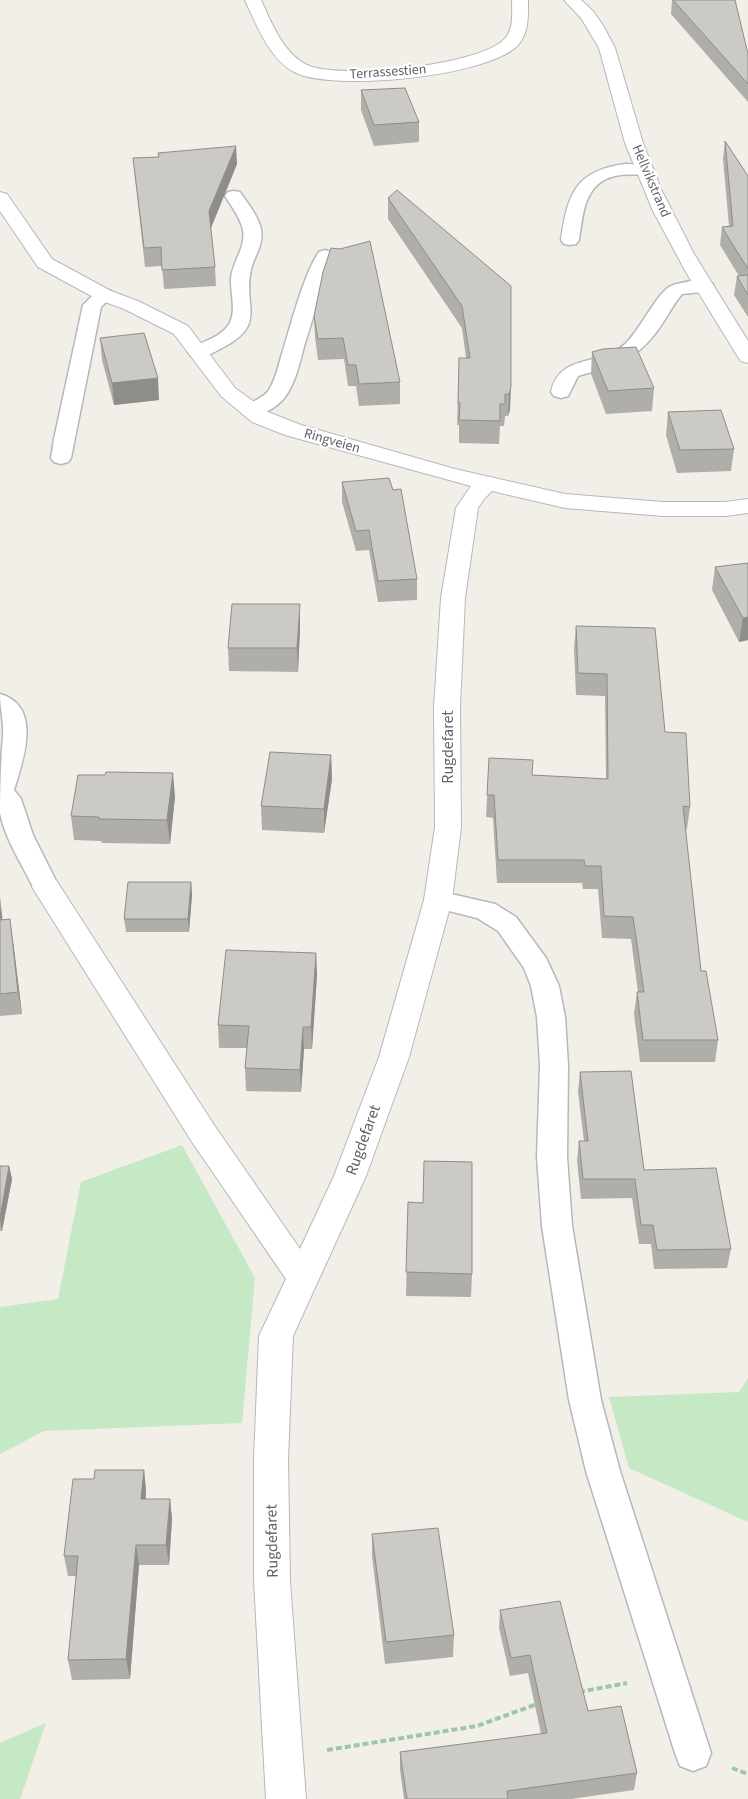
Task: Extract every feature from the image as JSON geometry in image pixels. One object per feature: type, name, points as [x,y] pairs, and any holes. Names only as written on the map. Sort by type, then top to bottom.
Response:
[{"type":"street","name":"Terrassestien","points":[[252,0],[280,50],[289,59],[305,71],[338,76],[452,66],[490,56],[513,40],[520,24],[520,0]]},
{"type":"street","name":"Hellvikstrand","points":[[572,0],[596,25],[609,51],[634,143],[652,190],[704,287],[748,357]]},
{"type":"street","name":"Ringveien","points":[[0,198],[45,263],[104,295],[132,305],[181,330],[228,392],[260,417],[293,430],[450,475],[565,501],[663,509],[725,509],[748,506]]},
{"type":"street","name":"Rugdefaret","points":[[286,1799],[272,1581],[271,1459],[276,1336],[350,1176],[390,1066],[438,900],[448,828],[447,707],[453,598],[467,508],[475,495],[488,483]]},
{"type":"street","points":[[46,887],[158,1065],[257,1215],[303,1278]]},
{"type":"lane","points":[[570,240],[578,198],[588,184],[600,174],[618,169],[644,168]]},
{"type":"lane","points":[[198,352],[226,340],[237,328],[243,309],[240,281],[242,266],[250,253],[254,233],[248,218],[234,196]]},
{"type":"lane","points":[[252,411],[276,395],[325,256]]},
{"type":"lane","points":[[561,392],[571,372],[614,359],[630,350],[647,332],[663,306],[676,290],[704,287]]},
{"type":"lane","points":[[61,458],[66,420],[78,377],[92,305],[104,295]]},
{"type":"lane","points":[[0,702],[10,709],[15,720],[10,760],[1,792],[8,799],[20,835],[46,887]]},
{"type":"lane","points":[[438,900],[486,911],[507,924],[536,965],[545,986],[551,1016],[554,1065],[552,1157],[557,1226],[585,1400],[603,1471],[693,1753]]},
{"type":"path","points":[[570,1694],[632,1682],[668,1678]]},
{"type":"path","points":[[284,1757],[477,1726],[544,1701]]},
{"type":"green space","points":[[182,1145],[255,1278],[242,1423],[44,1431],[0,1454],[0,1307],[58,1299],[81,1182]]},
{"type":"green space","points":[[748,1378],[748,1522],[629,1468],[609,1397],[739,1392]]},
{"type":"green space","points":[[46,1723],[20,1799],[0,1799],[0,1743]]},
{"type":"building","points":[[673,0],[735,0],[748,54],[748,84]]},
{"type":"building","points":[[405,88],[419,122],[374,125],[361,90]]},
{"type":"building","points":[[725,141],[748,176],[748,269],[722,227],[733,226]]},
{"type":"building","points":[[236,146],[209,211],[215,267],[162,270],[161,247],[144,248],[133,158],[159,157],[158,153]]},
{"type":"building","points":[[397,190],[511,286],[511,387],[509,394],[505,394],[505,404],[500,404],[500,421],[459,420],[459,358],[470,358],[462,306],[388,198]]},
{"type":"building","points":[[370,241],[400,382],[359,384],[356,365],[348,365],[343,338],[318,339],[314,316],[323,272],[331,248],[340,249]]},
{"type":"building","points":[[748,275],[748,295],[737,276]]},
{"type":"building","points":[[144,333],[158,378],[112,383],[100,338]]},
{"type":"building","points":[[636,347],[654,388],[608,391],[592,352],[603,349]]},
{"type":"building","points":[[721,410],[734,449],[680,450],[668,412]]},
{"type":"building","points":[[389,478],[393,490],[401,489],[417,579],[378,581],[369,530],[356,531],[342,482]]},
{"type":"building","points":[[748,563],[748,617],[743,618],[715,567]]},
{"type":"building","points":[[232,604],[300,604],[297,648],[228,648]]},
{"type":"building","points":[[576,626],[655,628],[665,732],[686,733],[690,807],[683,806],[701,971],[706,971],[718,1040],[643,1040],[637,992],[644,992],[633,917],[604,916],[601,866],[585,866],[584,860],[498,860],[494,795],[487,795],[489,758],[533,760],[532,775],[608,779],[607,674],[578,673]]},
{"type":"building","points":[[270,752],[331,755],[324,809],[261,806]]},
{"type":"building","points":[[106,772],[173,773],[167,820],[99,819],[99,817],[71,816],[78,775],[105,775]]},
{"type":"building","points":[[128,882],[191,882],[188,919],[124,919]]},
{"type":"building","points":[[0,909],[1,920],[10,919],[18,992],[0,994]]},
{"type":"building","points":[[226,950],[316,953],[311,1027],[303,1027],[300,1070],[245,1068],[249,1026],[218,1025]]},
{"type":"building","points":[[631,1071],[644,1170],[716,1168],[731,1249],[657,1250],[653,1225],[641,1225],[635,1179],[583,1179],[579,1141],[588,1141],[580,1072]]},
{"type":"building","points":[[424,1161],[472,1162],[472,1274],[406,1272],[408,1202],[423,1203]]},
{"type":"building","points":[[0,1166],[9,1166],[0,1218]]},
{"type":"building","points":[[95,1470],[144,1470],[141,1499],[170,1499],[166,1545],[136,1545],[126,1659],[68,1660],[78,1556],[64,1556],[73,1479],[94,1479]]},
{"type":"building","points":[[438,1528],[454,1635],[386,1642],[372,1534]]},
{"type":"building","points":[[560,1601],[588,1711],[621,1706],[637,1773],[507,1791],[508,1799],[407,1799],[400,1752],[547,1733],[530,1655],[511,1658],[500,1610]]}]
